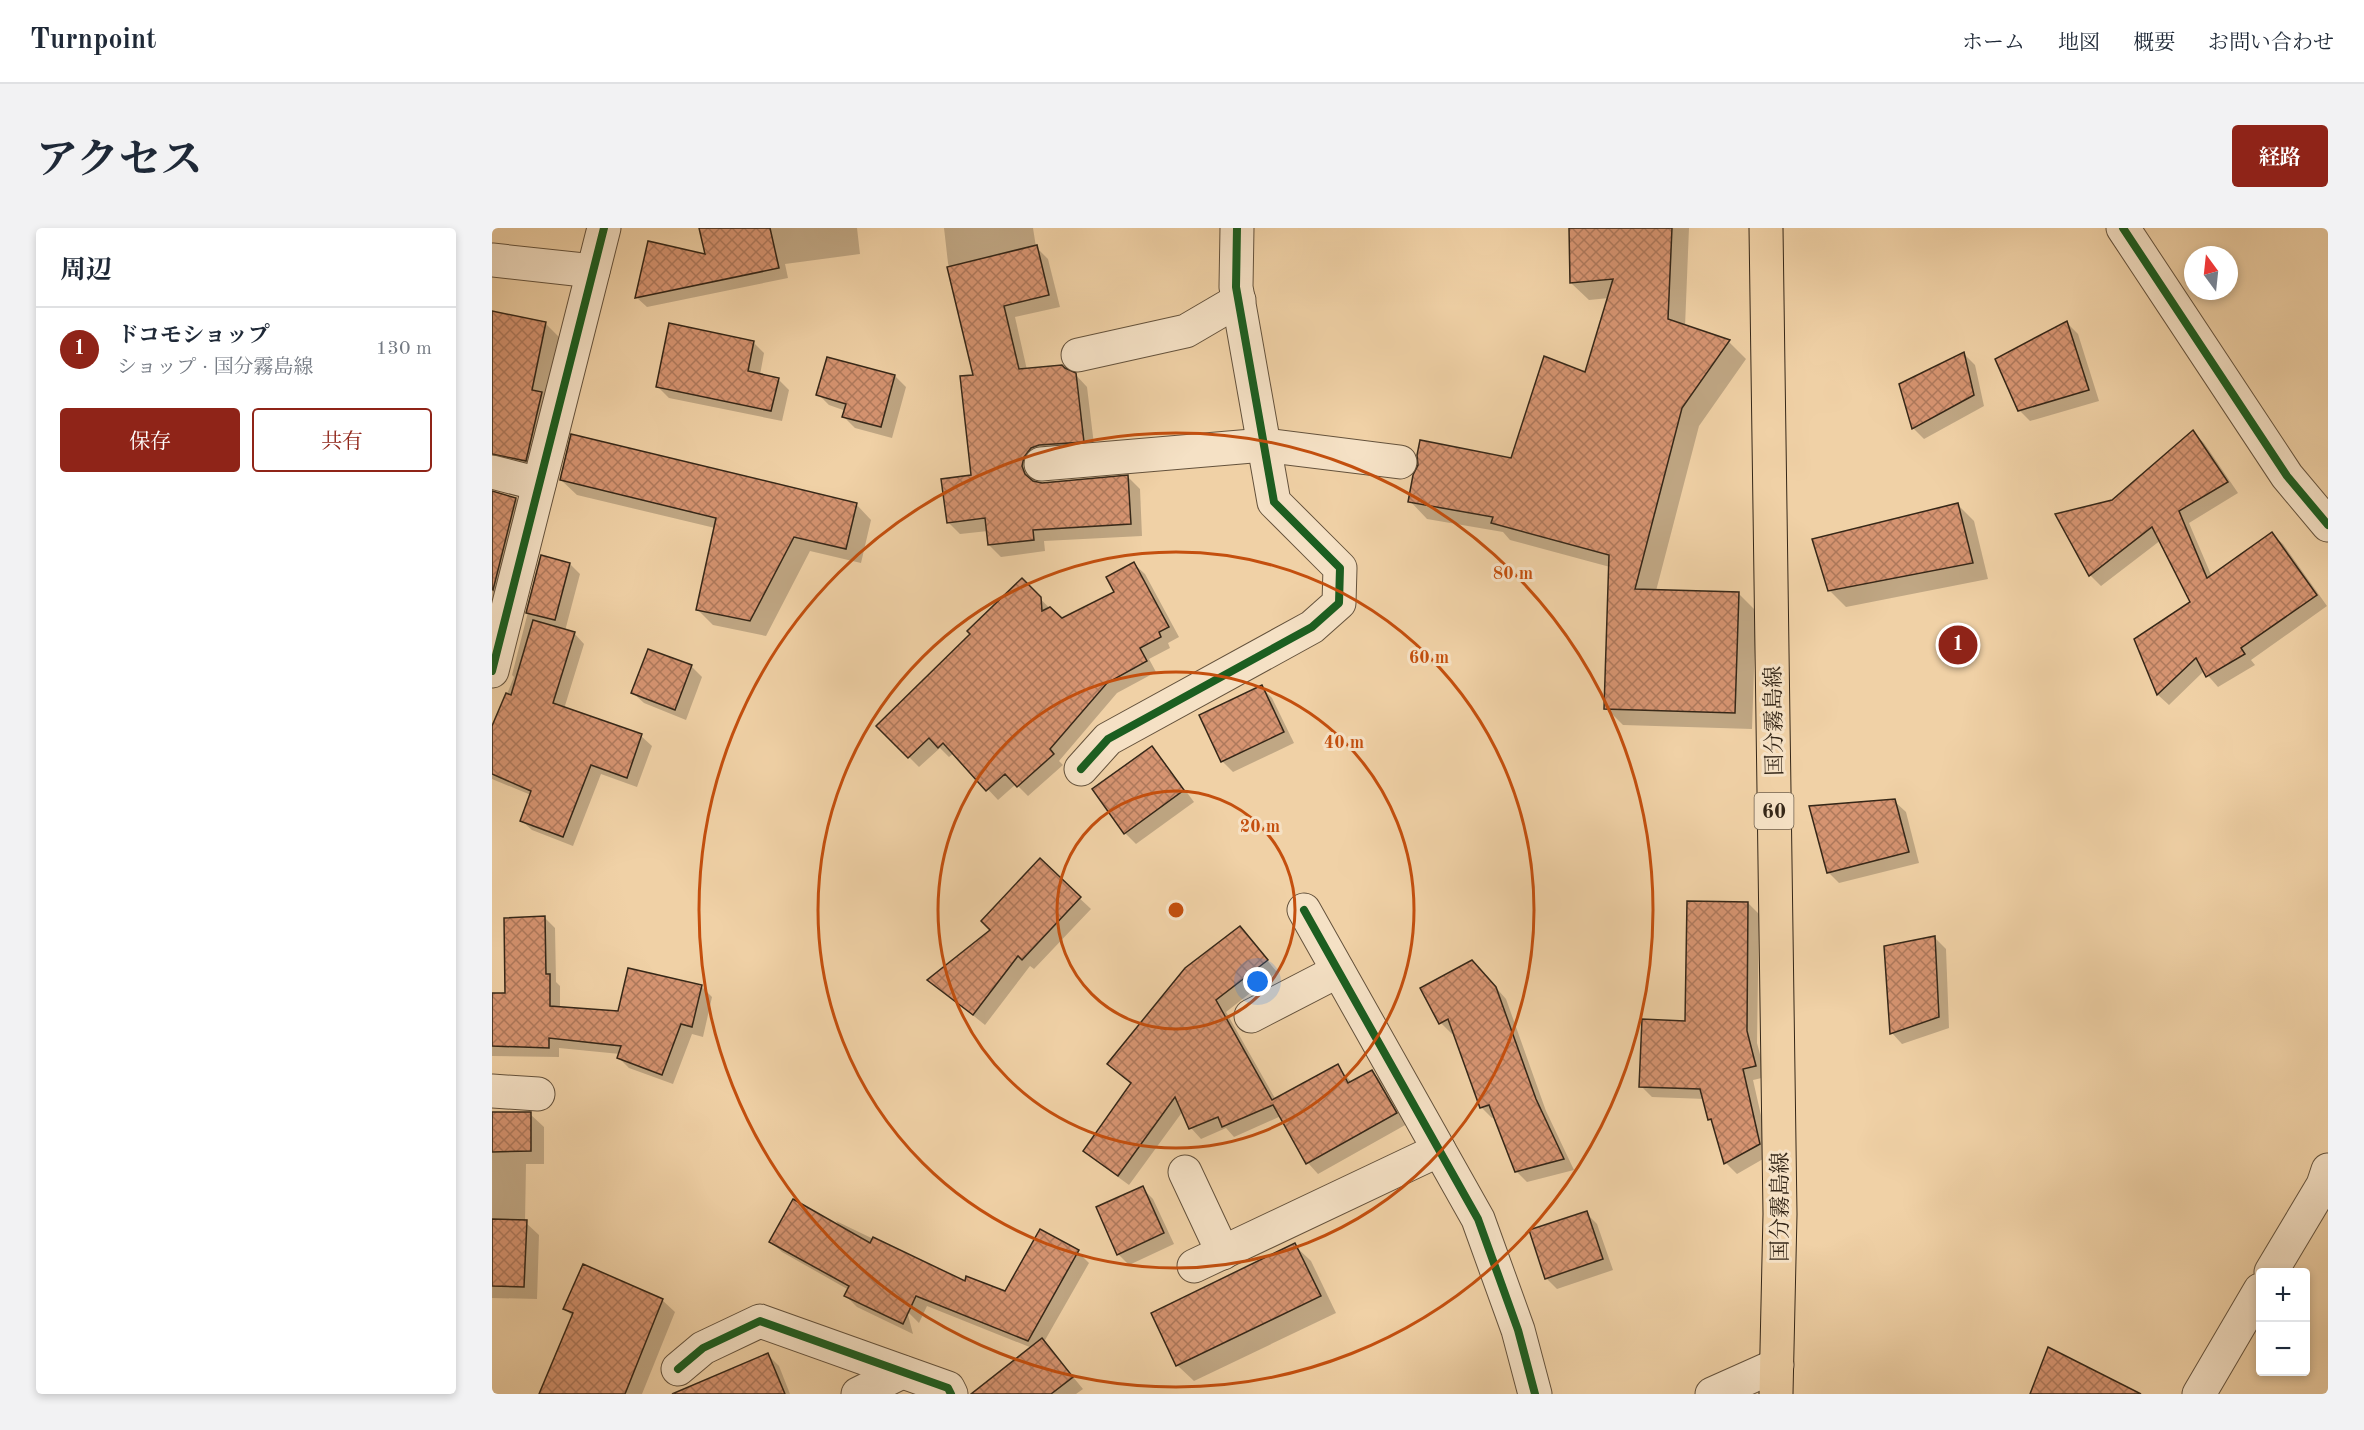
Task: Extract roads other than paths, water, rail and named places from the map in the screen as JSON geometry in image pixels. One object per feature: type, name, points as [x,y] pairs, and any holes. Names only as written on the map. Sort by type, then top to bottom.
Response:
[{"type":"main road","name":"国分霧島線","points":[[1766,228],[1780,1214],[1776,1380]]},
{"type":"street","points":[[492,671],[604,228]]},
{"type":"street","points":[[1081,769],[1108,740],[1312,627],[1339,603],[1340,568],[1275,502],[1236,287],[1237,228]]},
{"type":"street","points":[[2123,228],[2287,476],[2328,525]]},
{"type":"street","points":[[492,260],[593,271]]},
{"type":"street","points":[[1078,355],[1186,332],[1239,300]]},
{"type":"street","points":[[1041,464],[1264,445],[1400,462]]},
{"type":"street","points":[[492,472],[539,484]]},
{"type":"street","points":[[1304,910],[1478,1219],[1518,1330],[1535,1394]]},
{"type":"street","points":[[1251,1016],[1338,971]]},
{"type":"street","points":[[492,1091],[538,1094]]},
{"type":"street","points":[[1185,1172],[1208,1259],[1439,1150]]},
{"type":"street","points":[[2273,1268],[2323,1185],[2328,1170]]},
{"type":"street","points":[[2199,1394],[2256,1297]]},
{"type":"street","points":[[678,1369],[704,1348],[760,1321],[948,1388],[951,1394]]},
{"type":"street","points":[[858,1394],[902,1372]]},
{"type":"street","points":[[1712,1394],[1776,1380]]},
{"type":"place","name":"ドコモショップ","points":[[1958,645]]}]
